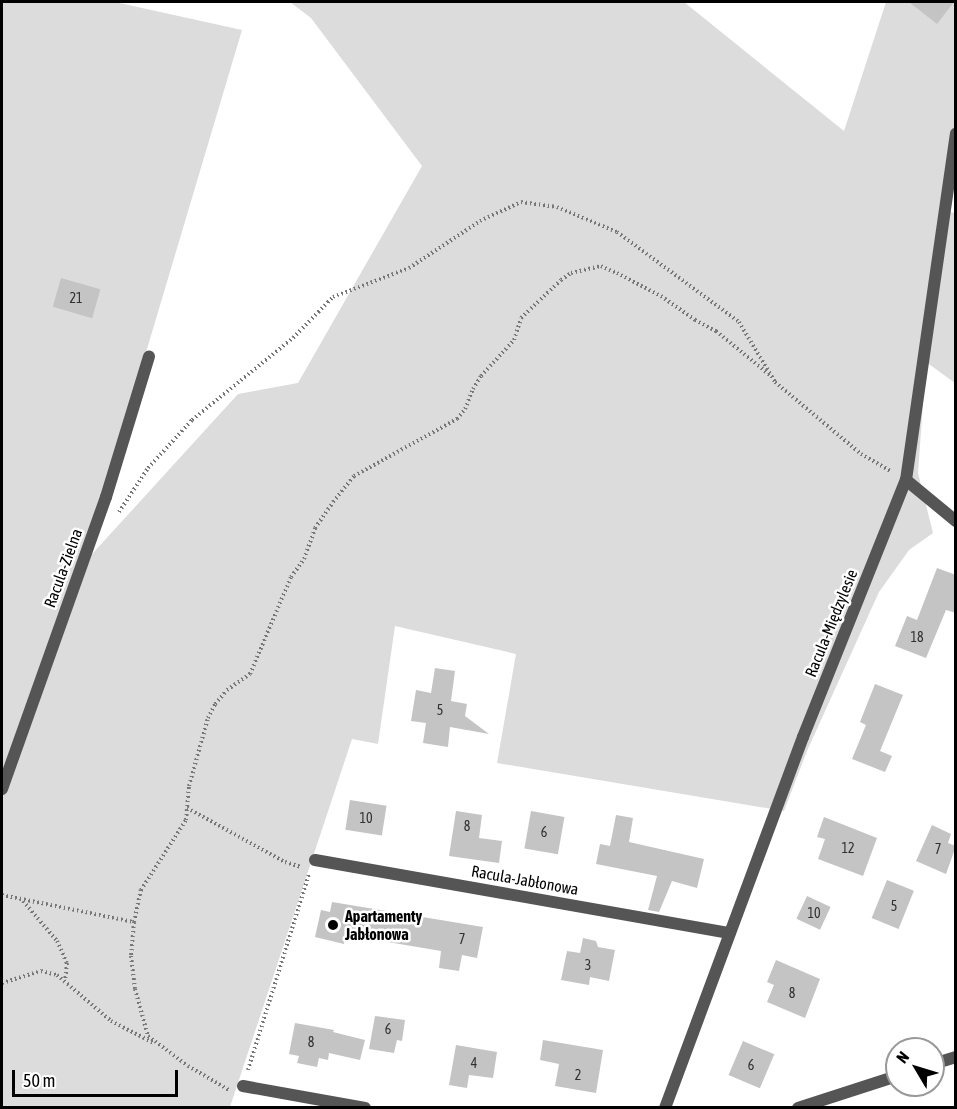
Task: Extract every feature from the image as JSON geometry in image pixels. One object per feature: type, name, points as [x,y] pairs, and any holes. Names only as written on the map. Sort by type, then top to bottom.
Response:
[{"type":"street","name":"Racula-Międzylesie","points":[[665,1107],[807,727],[906,480],[956,134]]},
{"type":"street","name":"Racula-Zielna","points":[[2,789],[106,497],[150,356]]},
{"type":"street","points":[[906,480],[956,521]]},
{"type":"street","name":"Racula-Jabłonowa","points":[[313,865],[730,933]]},
{"type":"street","points":[[798,1107],[885,1080]]},
{"type":"street","points":[[243,1086],[365,1107]]},
{"type":"path","points":[[115,516],[123,508],[148,468],[192,420],[293,338],[333,297],[409,268],[480,221],[521,202],[557,207],[617,232],[739,322],[769,367],[771,376]]},
{"type":"path","points":[[158,1045],[148,1036],[135,989],[131,956],[134,922],[141,890],[186,820],[197,753],[215,704],[227,690],[250,674],[291,577],[304,559],[315,528],[341,490],[354,476],[457,419],[465,409],[481,376],[514,340],[521,318],[561,280],[571,273],[601,266],[638,283],[716,331],[861,454],[906,480]]},
{"type":"path","points":[[2,983],[41,971],[57,975],[111,1021],[158,1045],[225,1090],[233,1091],[243,1086],[313,865],[285,862],[188,808]]},
{"type":"path","points":[[2,895],[134,922]]},
{"type":"path","points":[[22,900],[57,941],[67,963],[65,981]]},
{"type":"shaded area","points":[[2,2],[115,2],[242,30],[83,564],[238,394],[298,383],[422,166],[311,18],[290,2],[684,2],[844,131],[886,2],[955,2],[955,142],[944,211],[955,213],[955,383],[926,362],[918,473],[933,533],[909,550],[879,592],[807,751],[784,811],[497,763],[516,654],[395,626],[378,744],[352,739],[230,1107],[2,1108]]},
{"type":"building","points":[[909,2],[954,2],[937,24]]},
{"type":"building","points":[[61,278],[100,289],[92,318],[53,307]]},
{"type":"building","points":[[937,568],[956,575],[956,613],[946,610],[926,658],[895,646],[907,616],[917,620]]},
{"type":"building","points":[[435,668],[455,671],[451,701],[467,704],[465,716],[489,734],[450,727],[448,747],[423,743],[426,723],[411,721],[416,690],[431,693]]},
{"type":"building","points":[[875,684],[903,695],[880,751],[892,756],[885,772],[852,759],[866,725],[860,722]]},
{"type":"building","points":[[350,800],[387,806],[382,835],[345,830]]},
{"type":"building","points":[[456,811],[482,815],[479,838],[502,841],[499,863],[449,856]]},
{"type":"building","points":[[531,811],[564,817],[558,854],[524,848]]},
{"type":"building","points":[[616,815],[633,818],[629,842],[704,859],[697,888],[672,881],[659,912],[648,910],[657,876],[596,864],[600,844],[610,846]]},
{"type":"building","points":[[824,817],[877,838],[863,876],[818,859],[825,839],[817,837]]},
{"type":"building","points":[[932,825],[951,834],[948,843],[956,846],[946,874],[916,861]]},
{"type":"building","points":[[887,880],[914,891],[899,929],[872,918]]},
{"type":"building","points":[[807,896],[831,907],[820,930],[796,919]]},
{"type":"building","points":[[332,902],[483,927],[477,958],[462,955],[459,971],[439,968],[441,951],[346,935],[344,944],[315,937],[321,910],[330,912]]},
{"type":"building","points":[[583,938],[596,941],[598,947],[615,950],[609,981],[590,977],[589,985],[561,980],[567,951],[580,953]]},
{"type":"building","points":[[776,960],[820,979],[805,1018],[767,1002],[774,985],[767,982]]},
{"type":"building","points":[[375,1016],[405,1020],[402,1041],[397,1040],[394,1053],[369,1049]]},
{"type":"building","points":[[295,1023],[334,1030],[333,1032],[365,1040],[360,1060],[329,1053],[328,1060],[319,1058],[317,1067],[297,1063],[299,1056],[289,1054]]},
{"type":"building","points":[[543,1040],[603,1050],[596,1093],[555,1086],[559,1064],[540,1060]]},
{"type":"building","points":[[743,1041],[774,1054],[760,1088],[729,1075]]},
{"type":"building","points":[[456,1045],[497,1052],[493,1078],[469,1075],[467,1088],[449,1085]]},
{"type":"place","name":"Apartamenty Jabłonowa","points":[[333,925]]}]
